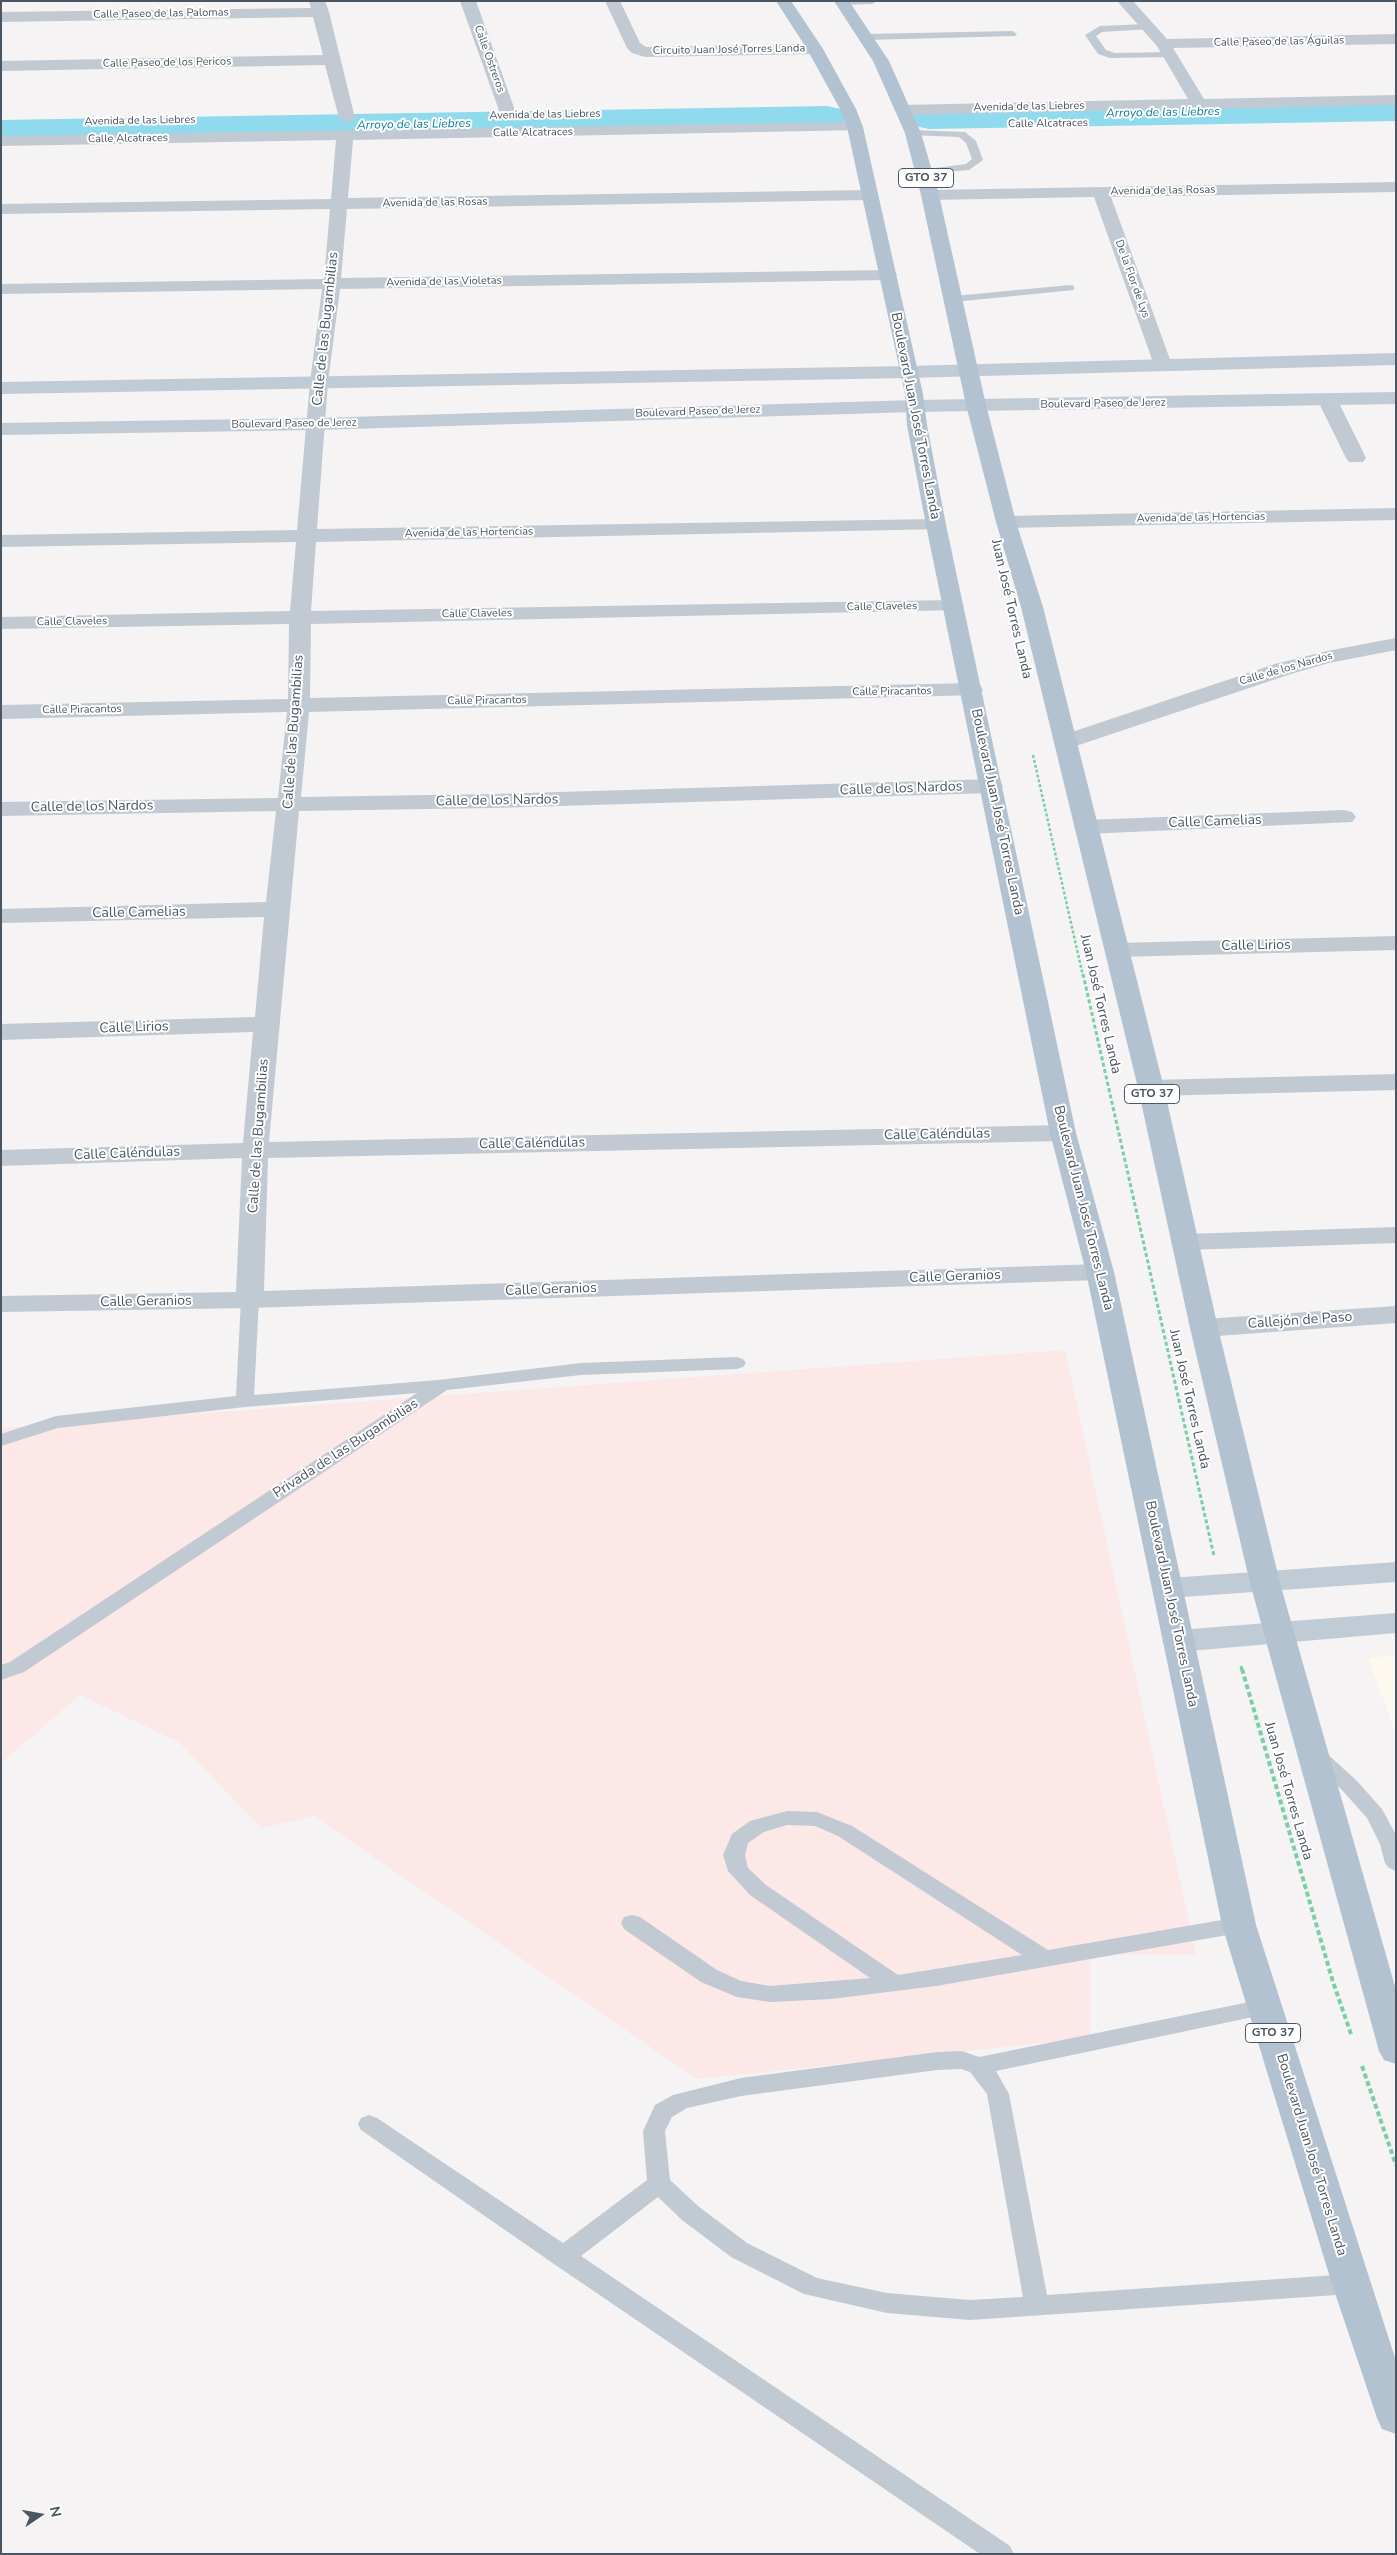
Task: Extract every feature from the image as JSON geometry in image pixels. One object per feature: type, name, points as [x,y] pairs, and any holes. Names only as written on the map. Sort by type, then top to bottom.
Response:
[{"type":"main road","name":"Boulevard Juan José Torres Landa","points":[[783,1],[815,49],[848,109],[855,127],[888,274],[915,406],[936,525],[972,690],[1063,1133],[1100,1272],[1169,1588],[1178,1641],[1239,1924],[1351,2284],[1396,2418]]},
{"type":"main road","name":"GTO 37","points":[[842,2],[881,61],[912,130],[924,172],[954,299],[976,406],[1006,522],[1032,607],[1151,1088],[1204,1328],[1265,1583],[1396,2051]]},
{"type":"main road","points":[[1,388],[969,371],[1396,359]]},
{"type":"main road","points":[[463,419],[444,410],[447,394],[485,379]]},
{"type":"main road","name":"Boulevard Paseo de Jerez","points":[[1,429],[316,424],[915,406],[1396,398]]},
{"type":"main road","points":[[1169,1588],[1265,1583],[1396,1572]]},
{"type":"main road","points":[[1178,1641],[1233,1638],[1396,1623]]},
{"type":"street","name":"Calle Ostreros","points":[[468,1],[509,116]]},
{"type":"street","name":"Circuito Juan José Torres Landa","points":[[612,1],[633,44],[645,52],[815,49]]},
{"type":"street","points":[[1124,1],[1167,49],[1199,104]]},
{"type":"street","points":[[319,6],[347,118]]},
{"type":"street","name":"Calle Paseo de las Palomas","points":[[1,17],[319,6]]},
{"type":"street","name":"Calle Paseo de las Águilas","points":[[1167,49],[1396,39]]},
{"type":"street","name":"Calle Paseo de los Pericos","points":[[1,66],[333,60]]},
{"type":"street","name":"Avenida de las Liebres","points":[[902,110],[1396,100]]},
{"type":"street","points":[[828,110],[848,109]]},
{"type":"street","name":"Avenida de las Liebres","points":[[490,116],[529,116]]},
{"type":"street","points":[[328,118],[366,118]]},
{"type":"street","points":[[912,130],[980,125]]},
{"type":"street","name":"Calle Alcatraces","points":[[1,141],[855,127]]},
{"type":"street","name":"Calle de las Bugambilias","points":[[250,1300],[255,1150],[276,909],[299,706],[300,618],[319,382],[332,284],[345,136]]},
{"type":"street","name":"Avenida de las Rosas","points":[[930,195],[1396,187]]},
{"type":"street","name":"De la Flor de Lys","points":[[1101,192],[1163,365]]},
{"type":"street","name":"Avenida de las Rosas","points":[[1,209],[869,195]]},
{"type":"street","name":"Avenida de las Violetas","points":[[1,289],[888,274]]},
{"type":"street","points":[[1327,399],[1356,458]]},
{"type":"street","name":"Avenida de las Hortencias","points":[[1006,522],[1396,514]]},
{"type":"street","name":"Avenida de las Hortencias","points":[[1,541],[936,525]]},
{"type":"street","name":"Calle Claveles","points":[[1,623],[953,606]]},
{"type":"street","name":"Calle de los Nardos","points":[[1065,742],[1283,669],[1328,657],[1396,644]]},
{"type":"street","name":"Calle Piracantos","points":[[1,712],[972,690]]},
{"type":"street","name":"Calle de los Nardos","points":[[1,809],[289,803],[454,802],[992,786]]},
{"type":"street","name":"Calle Camelias","points":[[1086,827],[1344,817]]},
{"type":"street","name":"Calle Camelias","points":[[1,916],[276,909]]},
{"type":"street","name":"Calle Lirios","points":[[1117,950],[1396,943]]},
{"type":"street","name":"Calle Lirios","points":[[1,1032],[267,1024]]},
{"type":"street","points":[[1151,1088],[1396,1082]]},
{"type":"street","name":"Calle Caléndulas","points":[[1,1158],[255,1150],[1063,1133]]},
{"type":"street","points":[[1186,1242],[1396,1235]]},
{"type":"street","name":"Calle Geranios","points":[[1,1304],[250,1300],[1100,1272]]},
{"type":"street","name":"Callejón de Paso","points":[[1204,1328],[1396,1314]]},
{"type":"lane","points":[[842,2],[872,1]]},
{"type":"lane","points":[[1147,27],[1100,29],[1090,35],[1102,52],[1114,56],[1167,49]]},
{"type":"lane","points":[[866,37],[1012,34]]},
{"type":"lane","points":[[912,130],[961,134],[971,140],[978,160],[976,164],[969,167],[924,172]]},
{"type":"lane","points":[[954,299],[1070,288]]},
{"type":"lane","points":[[245,1401],[250,1300]]},
{"type":"lane","name":"Privada de las Bugambilias","points":[[1,1673],[17,1667],[442,1385],[581,1370],[736,1363]]},
{"type":"lane","points":[[1,1440],[56,1422],[245,1401],[442,1385]]},
{"type":"lane","points":[[1310,1749],[1350,1785],[1375,1814],[1390,1844],[1396,1863]]},
{"type":"lane","points":[[894,1984],[758,1890],[739,1871],[734,1855],[739,1839],[757,1826],[787,1818],[817,1819],[844,1831],[1044,1958]]},
{"type":"lane","points":[[632,1923],[709,1976],[737,1989],[770,1994],[831,1991],[894,1984],[1239,1924]]},
{"type":"lane","points":[[978,2066],[1264,2007]]},
{"type":"lane","points":[[1036,2306],[998,2094],[990,2078],[978,2066],[962,2060],[937,2061],[741,2087],[681,2101],[663,2111],[654,2131],[659,2184],[690,2213],[739,2250],[812,2286],[888,2304],[970,2310],[1036,2306],[1351,2284]]},
{"type":"lane","points":[[369,2124],[1001,2554]]},
{"type":"lane","points":[[562,2256],[659,2184]]},
{"type":"path","name":"Juan José Torres Landa","points":[[1032,747],[1221,1585]]},
{"type":"path","name":"Juan José Torres Landa","points":[[1233,1638],[1333,1982],[1352,2037]]},
{"type":"path","points":[[1361,2064],[1396,2165]]},
{"type":"shaded area","points":[[1065,1350],[1196,1955],[1090,1954],[1090,2038],[697,2079],[314,1816],[261,1828],[179,1742],[80,1695],[1,1763],[1,1428]]},
{"type":"shaded area","points":[[1396,1655],[1396,1734],[1368,1658]]},
{"type":"waterway","name":"Arroyo de las Liebres","points":[[929,117],[1396,109]]},
{"type":"waterway","name":"Arroyo de las Liebres","points":[[1,132],[827,118]]}]
